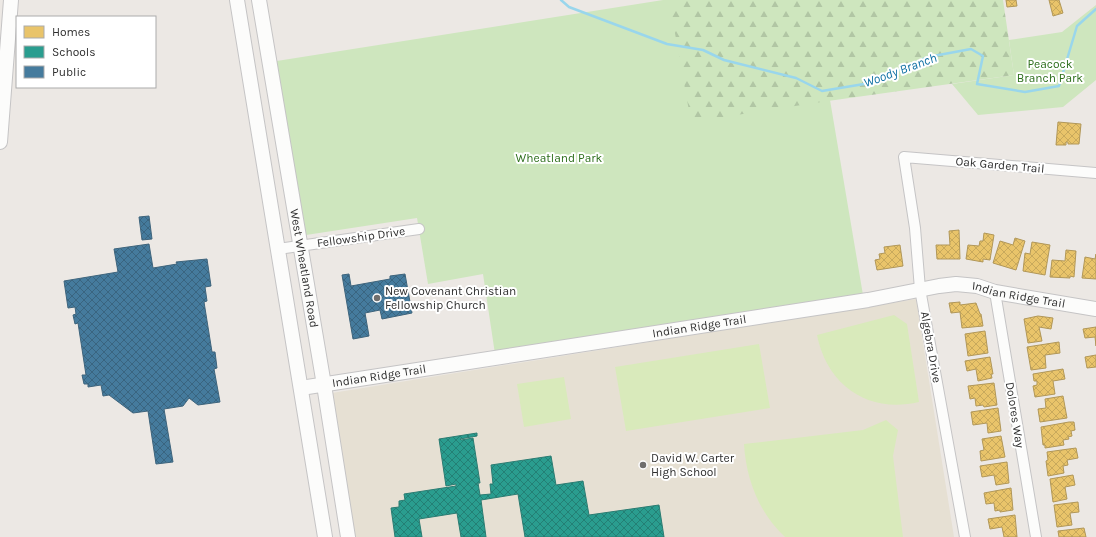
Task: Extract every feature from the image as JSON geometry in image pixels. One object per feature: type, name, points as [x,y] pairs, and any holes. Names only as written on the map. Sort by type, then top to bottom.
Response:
[{"type":"main road","points":[[0,142],[11,0]]},
{"type":"main road","name":"West Wheatland Road","points":[[237,0],[325,537]]},
{"type":"main road","name":"West Wheatland Road","points":[[259,0],[348,537]]},
{"type":"main road","name":"Indian Ridge Trail","points":[[301,388],[854,302],[920,289],[956,284],[977,286],[995,292],[1096,309]]},
{"type":"street","name":"Oak Garden Trail","points":[[904,157],[1096,173]]},
{"type":"street","name":"Algebra Drive","points":[[904,157],[915,228],[920,289],[965,537]]},
{"type":"street","name":"Fellowship Drive","points":[[278,249],[419,229]]},
{"type":"street","name":"Dolores Way","points":[[995,292],[1036,537]]},
{"type":"shaded area","name":"David W. Carter High School","points":[[916,299],[954,537],[355,537],[332,393]]},
{"type":"green space","name":"Wheatland Park","points":[[663,0],[671,0],[830,100],[863,295],[495,354],[483,274],[428,284],[417,218],[293,237],[264,63]]},
{"type":"green space","points":[[669,0],[1003,0],[1014,75],[691,122]]},
{"type":"green space","name":"Peacock Branch Park","points":[[1096,5],[1096,80],[1063,107],[978,115],[952,84],[1014,75],[1009,40],[1062,32]]},
{"type":"green space","points":[[894,315],[907,324],[919,402],[901,405],[883,404],[867,400],[840,382],[830,369],[822,353],[817,335]]},
{"type":"green space","points":[[759,344],[770,408],[626,431],[615,367]]},
{"type":"green space","points":[[564,377],[571,419],[524,427],[517,384]]},
{"type":"green space","points":[[886,420],[898,430],[893,456],[903,537],[785,537],[768,517],[756,495],[748,470],[744,444],[863,430]]},
{"type":"building: Homes","points":[[1006,0],[1016,0],[1017,6],[1007,7]]},
{"type":"building: Homes","points":[[1049,0],[1059,0],[1063,13],[1053,16]]},
{"type":"building: Homes","points":[[1058,122],[1081,124],[1079,144],[1068,144],[1068,142],[1066,142],[1066,145],[1056,145]]},
{"type":"building: Homes","points":[[959,230],[960,259],[937,259],[936,245],[950,245],[949,231]]},
{"type":"building: Homes","points":[[984,233],[994,235],[990,260],[983,259],[983,262],[966,259],[968,245],[979,246],[980,241],[983,241]]},
{"type":"building: Homes","points":[[1015,238],[1025,241],[1016,270],[993,263],[1000,241],[1013,245]]},
{"type":"building: Homes","points":[[1032,242],[1050,245],[1045,275],[1023,271],[1025,253],[1030,254]]},
{"type":"building: Homes","points":[[900,245],[903,266],[877,270],[875,260],[880,259],[879,254],[885,253],[884,247]]},
{"type":"building: Homes","points":[[1066,250],[1076,251],[1074,277],[1050,277],[1052,260],[1065,261]]},
{"type":"building: Homes","points":[[1096,254],[1096,279],[1082,278],[1085,257],[1095,259]]},
{"type":"building: Homes","points":[[960,302],[960,305],[976,303],[981,314],[983,326],[962,328],[960,312],[951,313],[949,303]]},
{"type":"building: Homes","points":[[1038,316],[1053,318],[1051,329],[1039,327],[1042,341],[1028,343],[1024,319]]},
{"type":"building: Homes","points":[[1096,327],[1096,346],[1095,337],[1085,338],[1083,329]]},
{"type":"building: Homes","points":[[985,331],[988,353],[968,356],[965,334]]},
{"type":"building: Homes","points":[[1059,342],[1060,353],[1045,355],[1046,368],[1031,370],[1027,347]]},
{"type":"building: Homes","points":[[1096,355],[1096,367],[1087,368],[1085,357]]},
{"type":"building: Homes","points":[[990,357],[993,374],[991,374],[992,378],[978,381],[976,369],[967,371],[965,361]]},
{"type":"building: Homes","points":[[1063,369],[1065,379],[1053,381],[1055,394],[1035,397],[1033,386],[1037,385],[1037,381],[1034,381],[1033,374]]},
{"type":"building: Homes","points":[[994,383],[997,405],[984,407],[983,405],[976,406],[975,398],[970,399],[968,386]]},
{"type":"building: Homes","points":[[1063,396],[1067,418],[1040,422],[1038,409],[1046,408],[1045,399]]},
{"type":"building: Homes","points":[[998,408],[1001,431],[988,433],[987,423],[973,425],[971,412]]},
{"type":"building: Homes","points":[[1074,422],[1075,430],[1071,431],[1072,436],[1068,437],[1069,439],[1063,440],[1064,445],[1045,448],[1045,445],[1043,445],[1041,427]]},
{"type":"building: Homes","points":[[1001,436],[1005,457],[981,461],[980,451],[984,450],[982,439]]},
{"type":"building: Homes","points":[[1076,448],[1078,458],[1067,460],[1068,465],[1063,466],[1064,473],[1048,476],[1046,461],[1048,460],[1047,452]]},
{"type":"building: Homes","points":[[1007,462],[1009,483],[996,485],[994,475],[982,477],[980,466]]},
{"type":"building: Homes","points":[[1073,475],[1075,485],[1065,487],[1067,499],[1053,502],[1050,479]]},
{"type":"building: Homes","points":[[1011,488],[1013,510],[1000,512],[1000,510],[995,511],[994,503],[986,504],[984,493]]},
{"type":"building: Homes","points":[[1078,502],[1079,512],[1070,513],[1072,525],[1057,527],[1054,505]]},
{"type":"building: Homes","points":[[1015,515],[1017,537],[1004,537],[1002,527],[990,529],[988,519]]},
{"type":"building: Homes","points":[[1084,528],[1086,537],[1059,537],[1058,531]]},
{"type":"building: Schools","points":[[477,433],[477,436],[460,439],[473,438],[480,483],[478,483],[480,495],[491,494],[490,484],[493,484],[491,465],[551,456],[556,485],[583,481],[589,515],[659,505],[664,537],[525,537],[518,494],[481,500],[486,537],[461,537],[457,513],[419,519],[422,537],[395,537],[391,508],[399,507],[399,501],[405,500],[404,494],[456,486],[456,484],[446,486],[439,439]]},
{"type":"building: Public","points":[[149,216],[152,239],[142,240],[139,217]]},
{"type":"building: Public","points":[[149,244],[153,268],[177,264],[176,262],[207,259],[211,286],[205,287],[207,301],[204,302],[212,352],[215,352],[217,368],[214,369],[220,402],[198,405],[189,398],[183,406],[164,409],[173,462],[156,464],[148,411],[133,413],[109,395],[103,396],[101,385],[88,387],[88,384],[84,384],[82,375],[86,375],[78,323],[75,324],[73,315],[76,314],[75,307],[68,308],[64,281],[118,272],[114,249]]},
{"type":"building: Public","name":"New Covenant Christian Fellowship Church","points":[[349,274],[351,286],[390,279],[390,276],[405,274],[412,313],[382,319],[380,310],[365,313],[369,336],[353,339],[342,275]]},
{"type":"waterway","name":"Woody Branch","points":[[561,0],[569,7],[667,44],[703,50],[724,60],[796,78],[822,91],[870,83],[928,57],[971,49],[983,56],[977,84],[1025,92],[1059,86],[1077,26],[1096,9]]},
{"type":"place","name":"New Covenant Christian Fellowship Church","points":[[377,298]]},
{"type":"place","name":"David W. Carter High School","points":[[643,465]]}]
